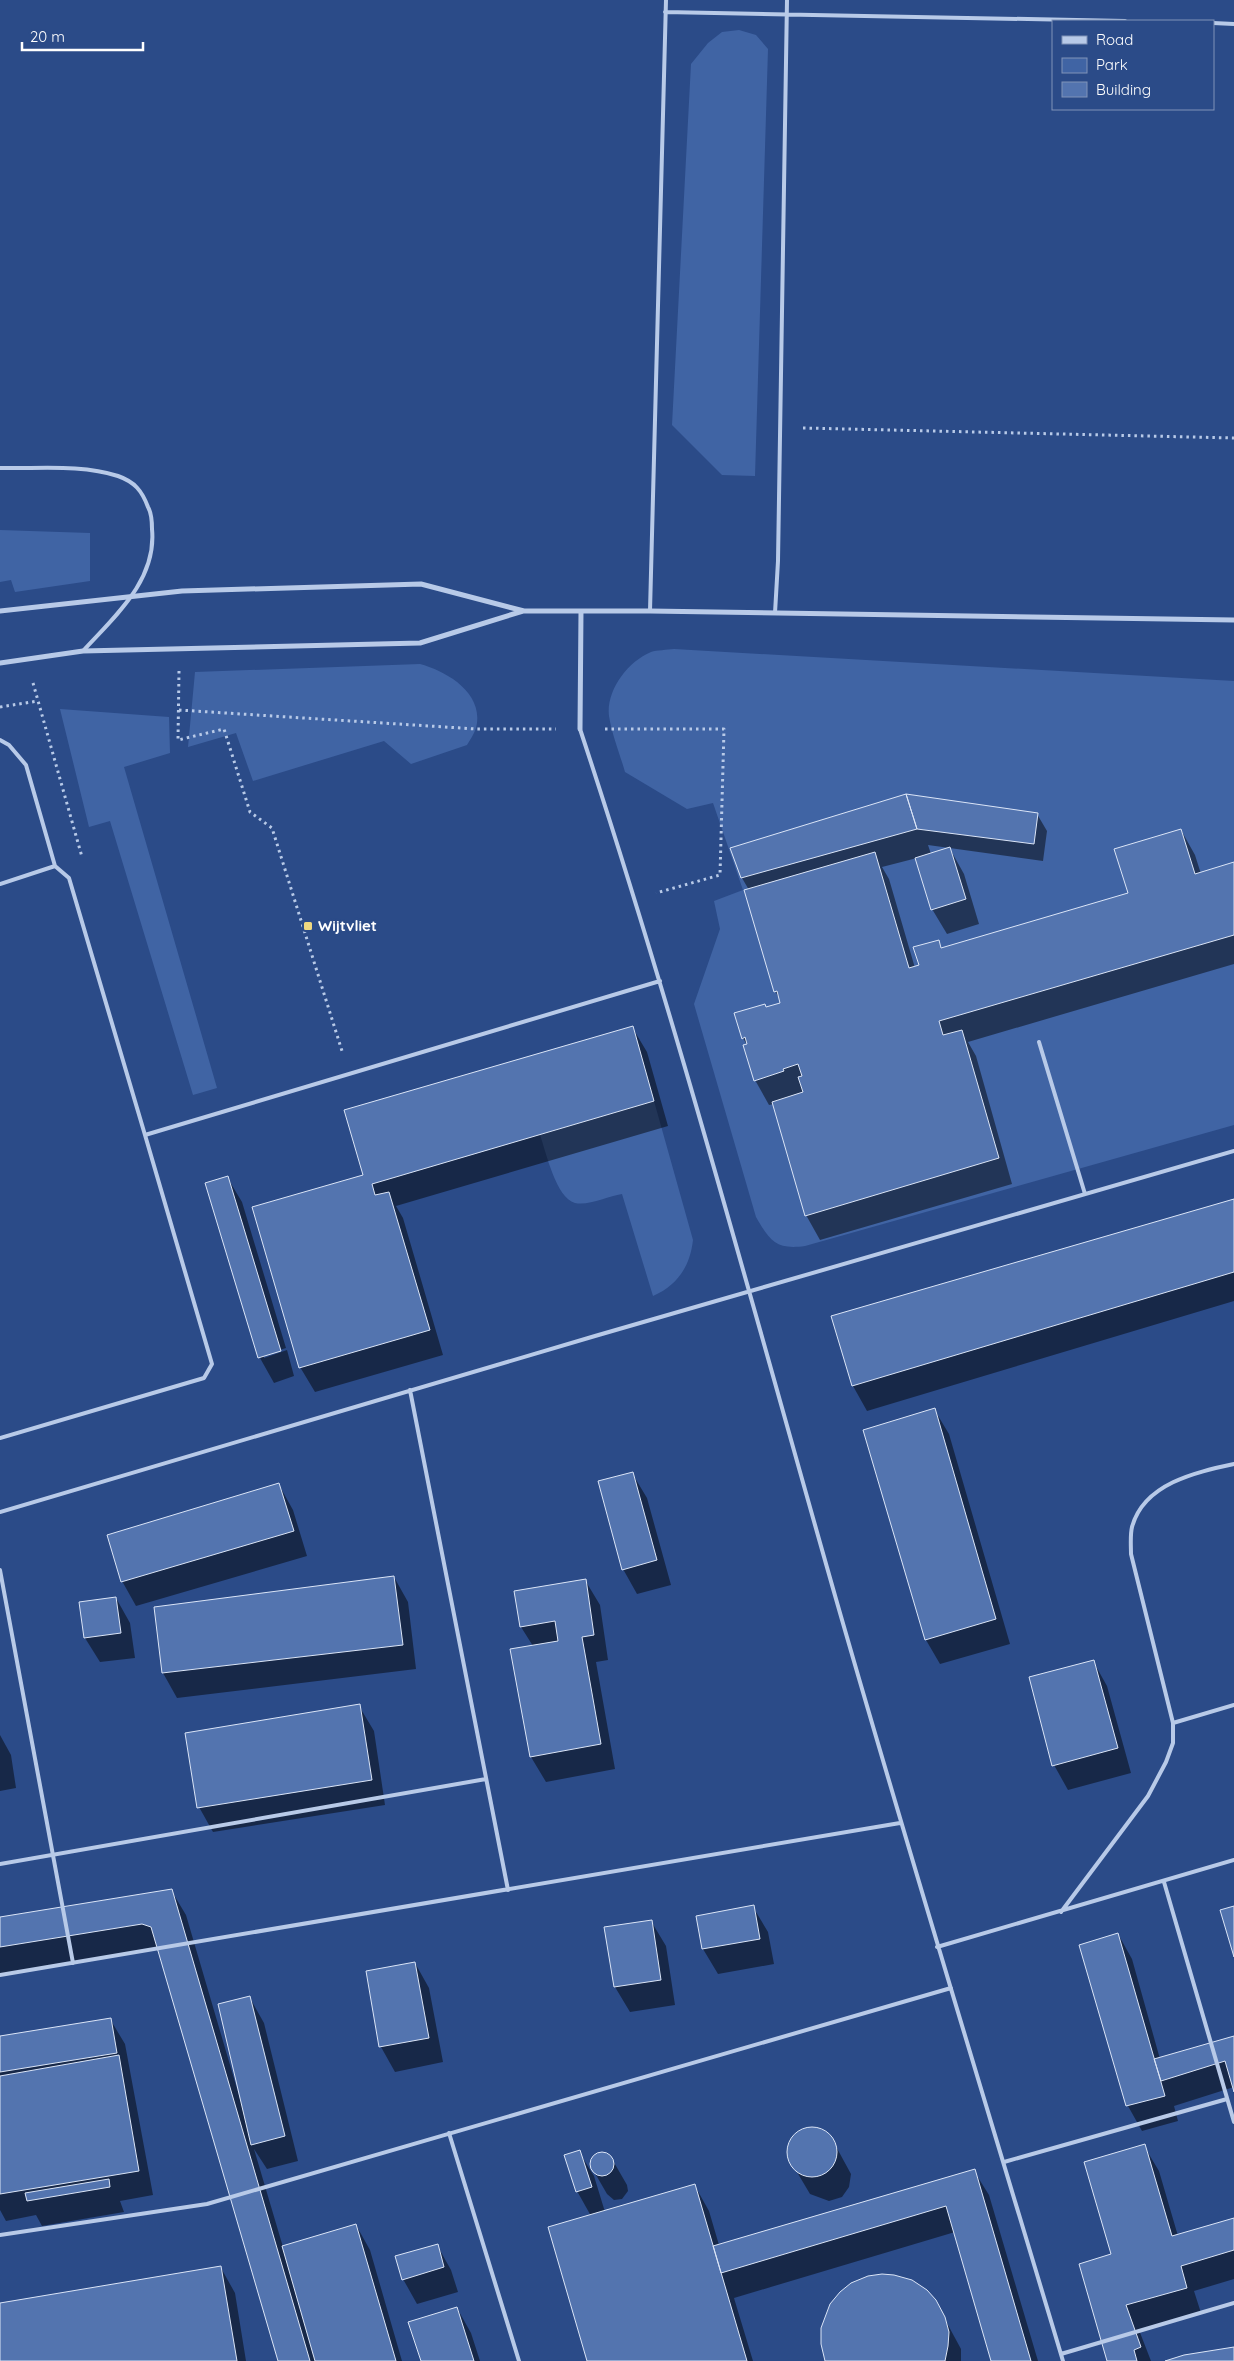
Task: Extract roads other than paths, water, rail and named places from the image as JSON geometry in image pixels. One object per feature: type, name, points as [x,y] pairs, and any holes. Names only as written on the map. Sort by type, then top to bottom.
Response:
[{"type":"street","points":[[0,611],[182,591],[421,584],[524,611],[775,612],[1234,620]]},
{"type":"street","points":[[0,663],[83,651],[420,643],[524,611]]},
{"type":"street","points":[[580,729],[581,611]]},
{"type":"lane","points":[[650,611],[666,0]]},
{"type":"lane","points":[[775,612],[788,0]]},
{"type":"lane","points":[[665,12],[1083,20]]},
{"type":"lane","points":[[1214,23],[1234,24]]},
{"type":"lane","points":[[0,468],[91,470],[119,476],[141,490],[151,512],[154,544],[147,570],[132,598],[83,651]]},
{"type":"lane","points":[[580,729],[660,981],[900,1823],[1063,2361]]},
{"type":"lane","points":[[0,740],[9,745],[26,765],[54,866],[68,878],[146,1135],[212,1364],[204,1378],[0,1438]]},
{"type":"lane","points":[[0,884],[54,866]]},
{"type":"lane","points":[[146,1135],[660,981]]},
{"type":"lane","points":[[1039,1042],[1085,1194]]},
{"type":"lane","points":[[0,1512],[748,1291],[1234,1151]]},
{"type":"lane","points":[[410,1390],[508,1890]]},
{"type":"lane","points":[[1061,1912],[1148,1796],[1166,1762],[1173,1743],[1173,1723],[1131,1554],[1132,1527],[1144,1504],[1164,1487],[1189,1474],[1234,1464]]},
{"type":"lane","points":[[0,1570],[73,1963]]},
{"type":"lane","points":[[1173,1723],[1234,1705]]},
{"type":"lane","points":[[0,1864],[486,1779]]},
{"type":"lane","points":[[0,1975],[900,1823]]},
{"type":"lane","points":[[937,1947],[1234,1860]]},
{"type":"lane","points":[[1164,1882],[1234,2122]]},
{"type":"lane","points":[[0,2235],[207,2204],[951,1988]]},
{"type":"lane","points":[[1004,2162],[1227,2099]]},
{"type":"lane","points":[[450,2133],[519,2361]]},
{"type":"lane","points":[[1061,2354],[1234,2303]]},
{"type":"place","name":"Wijtvliet","points":[[308,926]]}]
